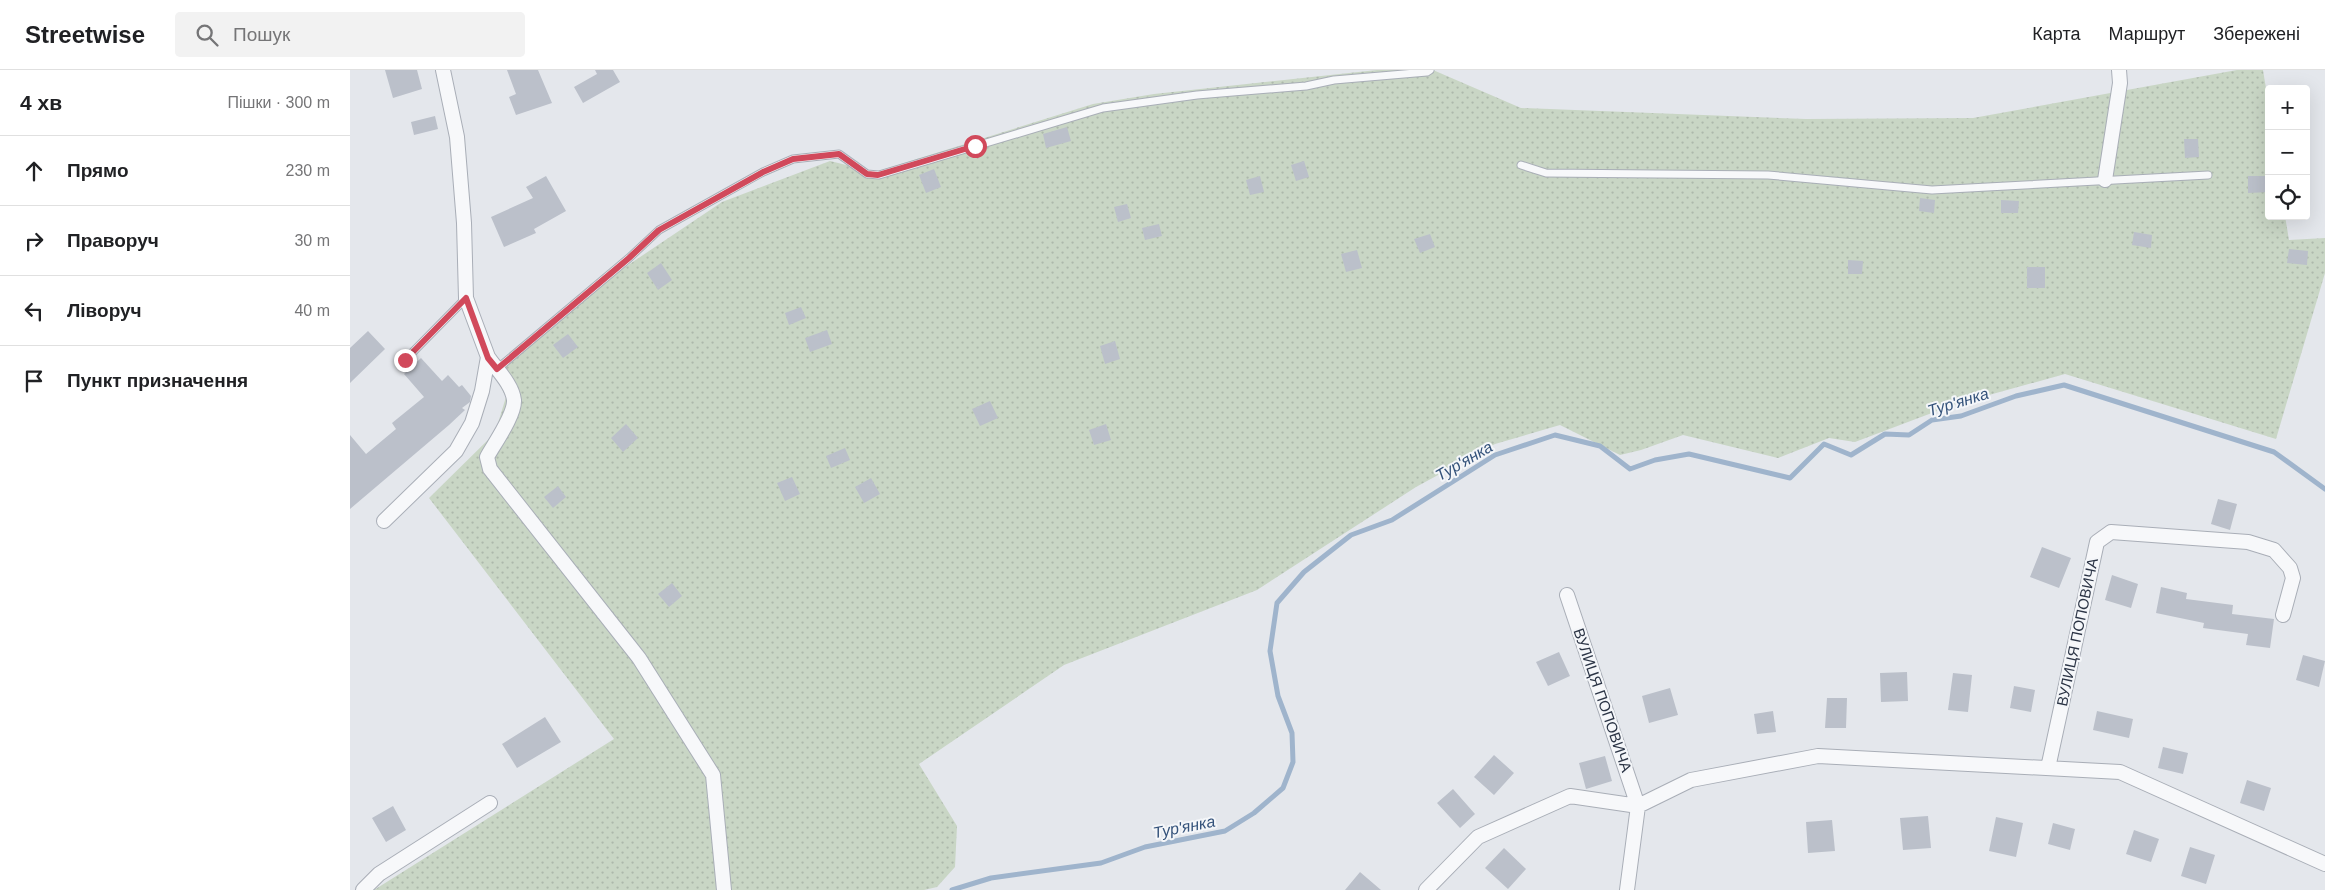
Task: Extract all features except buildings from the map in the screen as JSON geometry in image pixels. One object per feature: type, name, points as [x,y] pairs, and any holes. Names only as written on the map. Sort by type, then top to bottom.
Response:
[{"type":"street","points":[[443,70],[457,137],[464,223],[466,298],[488,358],[508,384],[514,401],[510,416],[487,457],[490,469],[639,658],[713,775],[724,890]]},
{"type":"street","points":[[2105,180],[2120,83],[2119,70]]},
{"type":"street","points":[[384,521],[456,452],[472,423],[482,391],[488,358]]},
{"type":"street","name":"ВУЛИЦЯ ПОПОВИЧА","points":[[2048,768],[2097,542],[2111,532],[2248,542],[2274,550],[2290,568],[2293,578],[2283,616]]},
{"type":"street","name":"ВУЛИЦЯ ПОПОВИЧА","points":[[1567,595],[1638,806],[1627,890]]},
{"type":"street","points":[[1426,890],[1478,837],[1570,796],[1638,806],[1691,780],[1818,756],[2120,772],[2325,864]]},
{"type":"street","points":[[363,890],[379,874],[490,803]]},
{"type":"lane","points":[[497,369],[629,258],[659,230],[763,172],[793,159],[839,154],[867,174],[878,175],[1103,108],[1197,94],[1306,86],[1334,80],[1427,72],[1430,70]]},
{"type":"lane","points":[[1521,165],[1546,173],[1768,176],[1932,190],[2208,175]]},
{"type":"lane","points":[[405,360],[466,298]]},
{"type":"green space","points":[[1377,70],[1433,70],[1521,108],[1806,119],[1973,118],[2237,70],[2263,70],[2265,85],[2265,220],[2286,220],[2289,240],[2325,238],[2325,273],[2276,439],[2065,374],[1953,405],[1855,442],[1829,438],[1778,458],[1683,435],[1641,450],[1620,455],[1560,425],[1495,444],[1416,487],[1257,590],[1064,665],[919,764],[957,826],[955,867],[937,887],[924,890],[374,890],[614,739],[429,498],[495,433],[506,397],[491,368],[588,292],[722,202],[830,161],[875,172],[1093,104],[1154,94]]},
{"type":"waterway","name":"Тур'янка","points":[[952,890],[991,878],[1101,863],[1145,847],[1225,831],[1254,813],[1283,788],[1293,762],[1292,733],[1278,696],[1270,651],[1277,603],[1304,572],[1351,535],[1392,520],[1495,455],[1555,435],[1600,446],[1630,469],[1655,460],[1689,454],[1790,478],[1824,444],[1851,455],[1885,434],[1909,435],[1932,420],[1961,416],[2016,396],[2064,385],[2274,452],[2325,489]]},
{"type":"route","points":[[405,360],[466,298],[488,358],[497,369],[629,258],[659,230],[763,172],[793,159],[839,154],[857,165],[867,174],[878,175],[975,146]]}]
